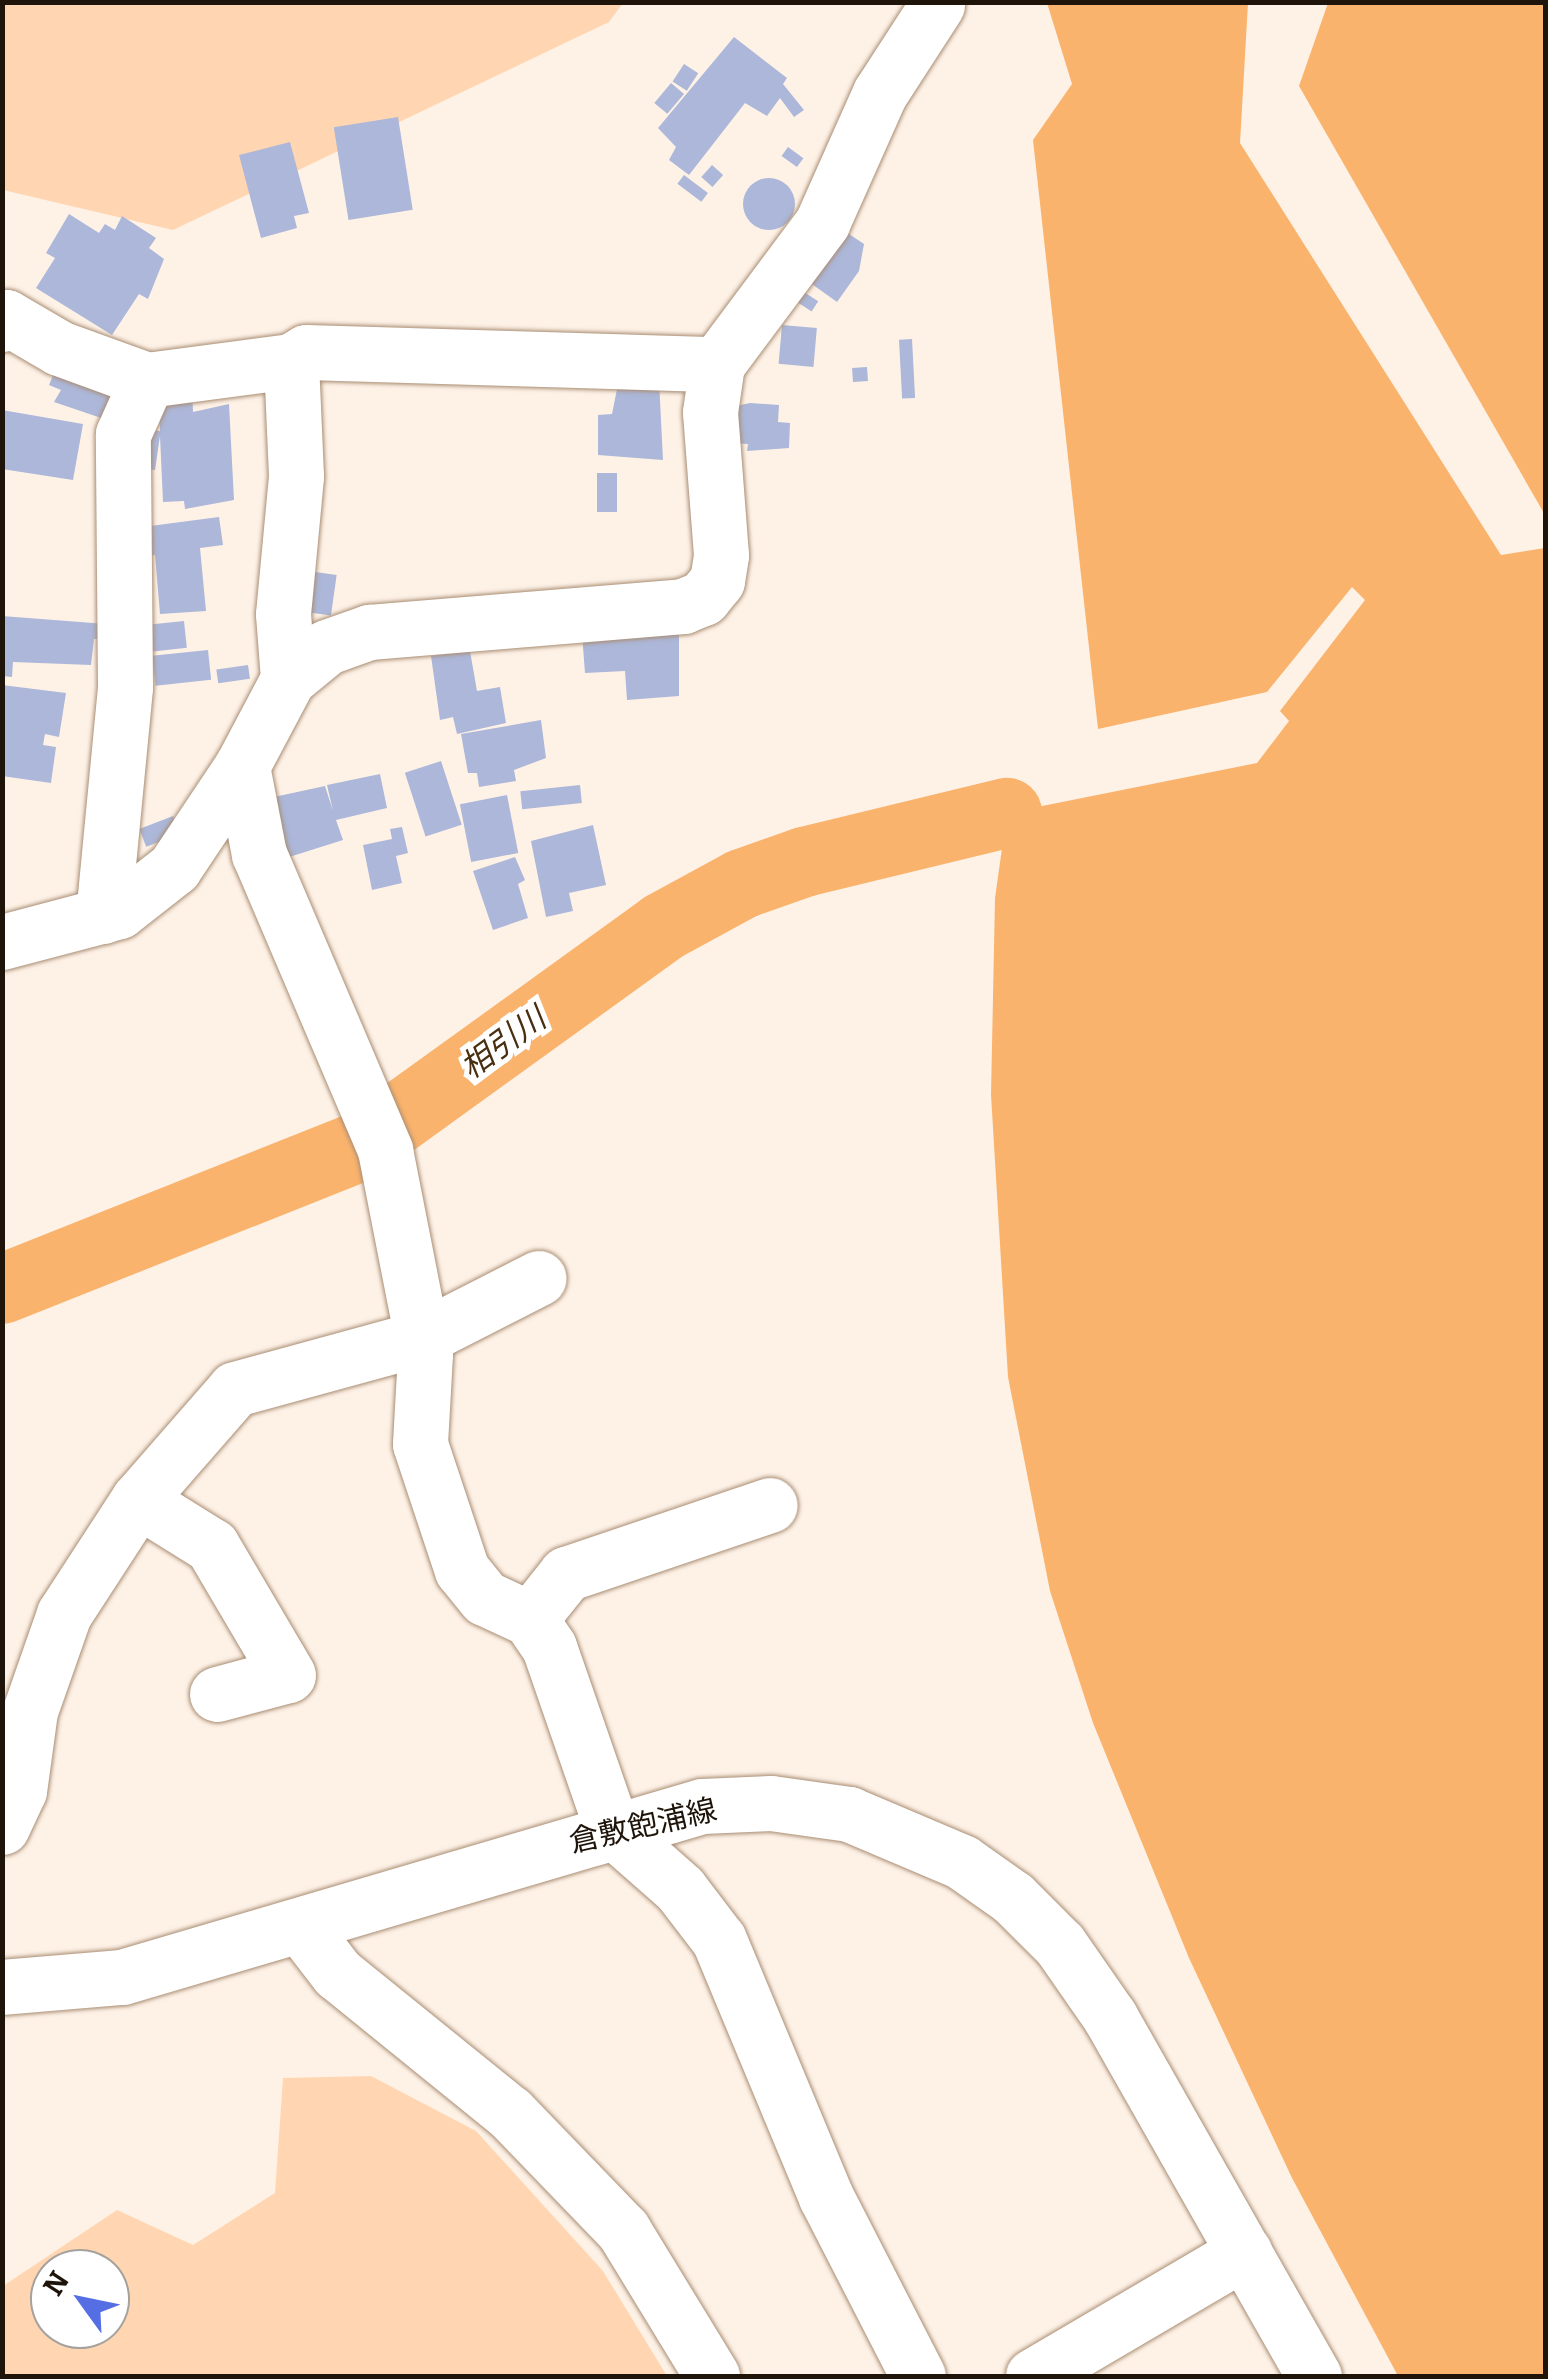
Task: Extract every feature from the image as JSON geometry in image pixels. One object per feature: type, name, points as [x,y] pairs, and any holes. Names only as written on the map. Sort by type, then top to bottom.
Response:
[{"type":"street","points":[[2,942],[103,916],[174,868],[242,766],[288,679],[327,647],[369,632],[683,606],[702,598],[718,581],[721,555],[710,412],[717,364],[822,223],[880,94],[937,5]]},
{"type":"street","points":[[2,324],[6,317],[59,348],[147,380],[291,361],[306,352],[717,364]]},
{"type":"street","points":[[288,679],[282,614],[296,476],[291,361]]},
{"type":"street","points":[[103,916],[125,687],[123,434],[147,380]]},
{"type":"street","points":[[242,766],[259,854],[380,1135],[422,1338],[420,1444],[462,1570],[486,1598],[530,1618],[549,1647],[612,1829],[680,1890],[720,1940],[826,2196],[918,2376]]},
{"type":"street","points":[[2,1826],[19,1790],[30,1711],[64,1614],[138,1500],[235,1389],[422,1338],[539,1278]]},
{"type":"street","points":[[138,1500],[212,1546],[288,1676],[218,1694]]},
{"type":"street","points":[[530,1618],[566,1574],[770,1504]]},
{"type":"street","name":"倉敷飽浦線","points":[[2,1987],[122,1977],[612,1829],[702,1806],[771,1803],[849,1814],[962,1862],[1013,1898],[1060,1945],[1110,2017],[1314,2376]]},
{"type":"street","points":[[300,1925],[336,1973],[510,2113],[624,2230],[712,2376]]},
{"type":"street","points":[[1032,2376],[1244,2252]]},
{"type":"shaded area","points":[[3,3],[623,3],[609,22],[173,230],[3,190]]},
{"type":"shaded area","points":[[1047,3],[1248,3],[1240,143],[1501,555],[1545,548],[1545,2376],[1398,2376],[1292,2178],[1189,1958],[1093,1723],[1050,1591],[1008,1377],[991,1095],[995,898],[1007,813],[1257,763],[1289,721],[1280,711],[1365,600],[1352,587],[1267,692],[1098,729],[1033,140],[1072,84]]},
{"type":"shaded area","points":[[1328,3],[1545,3],[1545,515],[1299,86]]},
{"type":"shaded area","points":[[371,2076],[476,2131],[603,2271],[667,2376],[3,2376],[3,2286],[30,2268],[30,2349],[130,2349],[130,2249],[58,2249],[117,2210],[193,2245],[275,2193],[283,2078]]},
{"type":"building","points":[[734,37],[787,78],[783,84],[804,110],[794,117],[780,98],[767,116],[745,103],[689,175],[669,160],[676,147],[658,128]]},
{"type":"building","points":[[684,64],[698,73],[687,91],[673,82]]},
{"type":"building","points":[[671,83],[684,94],[667,114],[654,103]]},
{"type":"building","points":[[398,117],[413,210],[349,220],[334,127]]},
{"type":"building","points":[[290,142],[309,213],[294,216],[297,228],[261,238],[239,155]]},
{"type":"building","points":[[788,147],[803,158],[797,167],[782,156]]},
{"type":"building","points":[[712,165],[723,175],[712,187],[701,177]]},
{"type":"building","points":[[684,175],[708,193],[701,202],[677,184]]},
{"type":"building","points":[[769,178],[787,186],[795,204],[787,222],[769,230],[751,222],[743,204],[751,186]]},
{"type":"building","points":[[69,214],[99,233],[105,224],[115,230],[122,216],[156,238],[149,248],[164,259],[148,299],[139,294],[112,335],[36,288],[55,258],[46,253]]},
{"type":"building","points":[[837,226],[864,244],[859,271],[837,302],[802,277]]},
{"type":"building","points":[[793,285],[818,301],[812,311],[786,295]]},
{"type":"building","points":[[782,325],[817,328],[813,367],[779,364]]},
{"type":"building","points":[[912,339],[915,398],[902,399],[899,340]]},
{"type":"building","points":[[61,356],[129,397],[113,422],[54,402],[61,390],[49,385]]},
{"type":"building","points":[[867,367],[868,381],[853,382],[852,368]]},
{"type":"building","points":[[619,379],[659,380],[663,460],[598,455],[598,415],[612,414]]},
{"type":"building","points":[[192,388],[193,412],[229,404],[234,500],[185,509],[184,501],[163,502],[160,436],[155,470],[133,467],[139,428],[160,431],[158,390]]},
{"type":"building","points":[[779,405],[778,422],[790,423],[789,448],[747,451],[748,444],[730,443],[736,406]]},
{"type":"building","points":[[2,410],[83,424],[73,480],[2,469]]},
{"type":"building","points":[[597,473],[617,473],[617,512],[597,512]]},
{"type":"building","points":[[219,517],[223,545],[200,548],[206,611],[160,614],[155,555],[139,557],[135,528]]},
{"type":"building","points":[[301,570],[337,575],[331,616],[295,611]]},
{"type":"building","points":[[2,616],[119,625],[118,640],[94,639],[91,665],[13,662],[12,677],[2,676]]},
{"type":"building","points":[[184,621],[187,648],[153,651],[150,625]]},
{"type":"building","points":[[679,628],[679,696],[627,700],[625,671],[585,673],[582,634]]},
{"type":"building","points":[[208,650],[211,680],[155,686],[152,656]]},
{"type":"building","points":[[470,651],[477,691],[500,687],[506,723],[457,734],[453,717],[440,720],[431,656]]},
{"type":"building","points":[[248,665],[250,679],[218,683],[216,669]]},
{"type":"building","points":[[2,685],[66,693],[59,737],[45,734],[43,745],[56,747],[51,783],[2,776]]},
{"type":"building","points":[[541,720],[546,758],[514,770],[516,781],[479,787],[477,773],[468,773],[461,734]]},
{"type":"building","points":[[441,761],[462,825],[426,836],[405,773]]},
{"type":"building","points":[[380,774],[387,808],[336,820],[343,840],[286,858],[260,800],[325,786],[333,811],[327,785]]},
{"type":"building","points":[[580,785],[582,803],[522,809],[520,791]]},
{"type":"building","points":[[507,795],[518,853],[471,862],[460,804]]},
{"type":"building","points":[[173,816],[180,834],[146,847],[139,829]]},
{"type":"building","points":[[593,825],[606,885],[569,893],[573,911],[546,917],[531,841]]},
{"type":"building","points":[[402,827],[408,853],[396,856],[402,883],[372,890],[363,845],[392,839],[390,829]]},
{"type":"building","points":[[515,857],[525,880],[518,884],[528,918],[493,930],[473,871]]},
{"type":"waterway","name":"相引川","points":[[2,1289],[357,1148],[663,927],[742,884],[804,862],[1007,813]]}]
